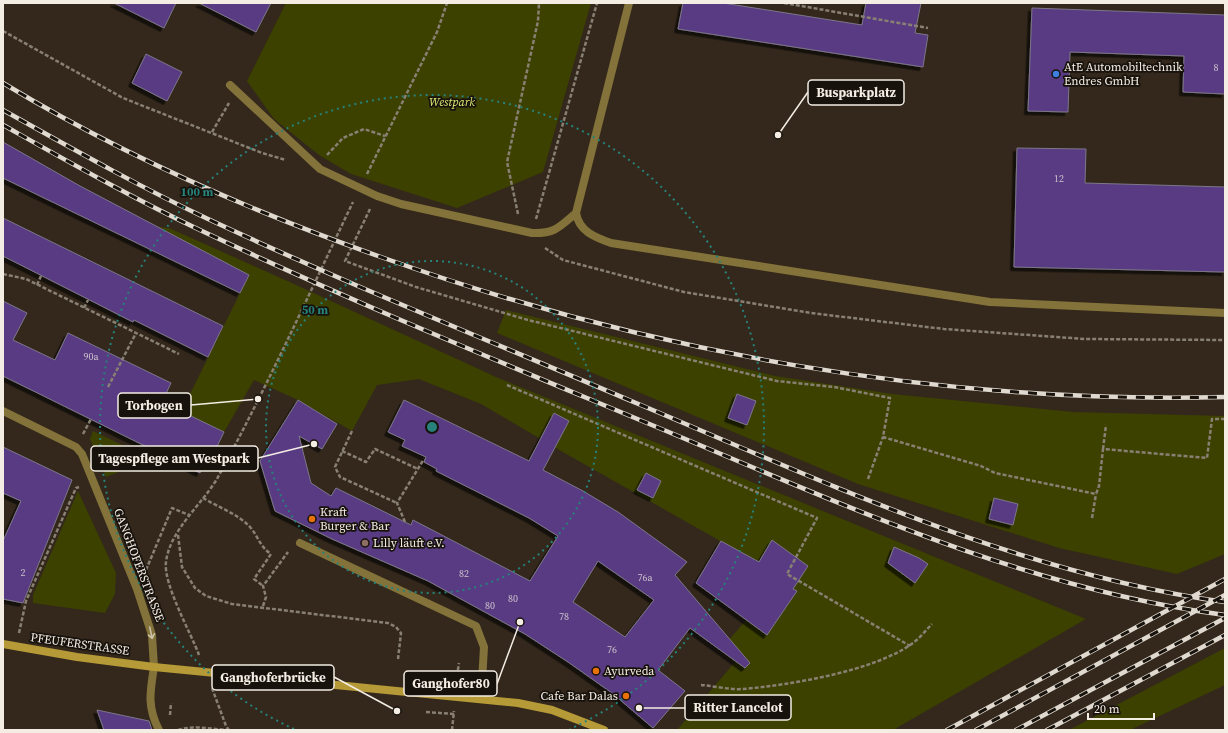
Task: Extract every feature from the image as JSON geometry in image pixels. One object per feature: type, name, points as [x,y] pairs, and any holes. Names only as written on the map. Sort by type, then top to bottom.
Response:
[{"type":"street","points":[[629,3],[576,213],[578,223],[594,237],[611,243],[990,302],[1225,313]]},
{"type":"street","points":[[230,85],[320,169],[377,196],[401,204],[532,233],[546,234],[558,228],[576,213]]},
{"type":"street","name":"GANGHOFERSTRASSE","points":[[3,411],[76,447],[82,454],[137,589],[152,635],[154,667],[149,700],[153,719],[159,730]]},
{"type":"street","points":[[300,543],[476,626],[484,647],[481,699]]},
{"type":"street","name":"PFEUFERSTRASSE","points":[[3,644],[154,667]]},
{"type":"street","points":[[154,667],[518,703],[552,710],[604,730]]},
{"type":"path","points":[[366,176],[437,32],[446,3]]},
{"type":"path","points":[[512,193],[507,162],[538,21],[539,3]]},
{"type":"path","points":[[597,3],[532,233],[544,247],[563,260],[684,292],[812,313],[944,329],[1085,339],[1225,340]]},
{"type":"path","points":[[784,3],[928,28]]},
{"type":"path","points":[[3,31],[123,98],[262,153],[291,161]]},
{"type":"path","points":[[212,132],[237,90]]},
{"type":"path","points":[[320,169],[328,154],[343,138],[364,129],[385,136]]},
{"type":"path","points":[[170,586],[166,570],[168,554],[190,515],[216,479],[237,440],[356,198]]},
{"type":"path","points":[[364,221],[345,261],[416,288],[528,320],[778,381],[834,387],[890,398],[883,437],[868,479]]},
{"type":"path","points":[[3,274],[26,279],[179,354]]},
{"type":"path","points":[[37,285],[41,276]]},
{"type":"path","points":[[84,308],[88,300]]},
{"type":"path","points":[[108,387],[136,334]]},
{"type":"path","points":[[507,385],[817,518],[787,574],[910,646]]},
{"type":"path","points":[[1103,449],[1208,458],[1212,419],[1225,419]]},
{"type":"path","points":[[1092,518],[1096,494],[1099,486],[1106,425]]},
{"type":"path","points":[[352,431],[335,467],[340,476],[397,503],[405,522]]},
{"type":"path","points":[[883,437],[981,466],[995,473],[1096,494]]},
{"type":"path","points":[[342,451],[366,462],[375,449],[418,469]]},
{"type":"path","points":[[397,503],[424,458]]},
{"type":"path","points":[[17,647],[26,601],[76,488],[93,478]]},
{"type":"path","points":[[203,498],[241,520],[250,527],[260,544],[271,554],[254,579],[263,586],[266,597],[263,606]]},
{"type":"path","points":[[153,553],[172,508],[190,515]]},
{"type":"path","points":[[178,534],[182,567],[195,588],[206,596],[232,604],[263,606],[388,623],[401,633],[398,660]]},
{"type":"path","points":[[263,586],[279,563]]},
{"type":"path","points":[[701,685],[742,689],[801,680],[860,668],[910,646],[932,624]]},
{"type":"path","points":[[170,717],[171,703]]},
{"type":"path","points":[[426,712],[454,714]]},
{"type":"path","points":[[226,726],[229,730]]},
{"type":"path","points":[[178,730],[190,727],[229,730]]},
{"type":"green space","name":"Westpark","points":[[286,3],[591,3],[543,172],[457,208],[351,174],[319,155],[274,119],[247,81]]},
{"type":"green space","points":[[158,227],[169,228],[496,377],[1086,619],[893,730],[677,730],[735,662],[720,650],[784,577],[481,404],[419,379],[377,385],[352,431],[298,400],[254,380],[224,432],[188,415],[188,398],[249,275]]},
{"type":"green space","points":[[506,310],[775,376],[892,394],[1073,412],[1225,416],[1225,554],[1177,574],[1059,548],[858,484],[497,333]]},
{"type":"green space","points":[[93,431],[137,452],[126,469],[106,477],[90,439]]},
{"type":"green space","points":[[78,491],[116,573],[115,594],[105,613],[33,603],[33,595]]},
{"type":"green space","points":[[1225,648],[1225,685],[1130,730],[1069,730]]},
{"type":"building","points":[[114,3],[176,3],[164,28]]},
{"type":"building","points":[[199,3],[271,3],[256,32]]},
{"type":"building","points":[[683,3],[723,3],[862,25],[866,3],[921,3],[915,33],[928,35],[923,67],[678,29]]},
{"type":"building","points":[[1032,8],[1225,15],[1225,94],[1183,92],[1184,56],[1070,52],[1068,112],[1028,111]]},
{"type":"building","points":[[146,54],[182,72],[167,101],[132,83]]},
{"type":"building","points":[[3,142],[80,186],[249,275],[240,293],[3,178]]},
{"type":"building","points":[[1017,148],[1086,149],[1085,183],[1225,187],[1225,272],[1014,267]]},
{"type":"building","points":[[3,218],[223,326],[208,357],[134,320],[133,322],[3,256]]},
{"type":"building","points":[[3,301],[27,313],[13,340],[55,360],[68,333],[171,383],[162,402],[224,432],[209,463],[205,461],[200,473],[3,376]]},
{"type":"building","points":[[737,394],[756,401],[747,425],[728,418]]},
{"type":"building","points":[[298,400],[337,424],[322,449],[299,436],[311,483],[331,496],[336,488],[411,525],[413,520],[530,581],[558,536],[529,518],[436,471],[437,469],[424,462],[426,457],[402,446],[405,440],[388,432],[404,400],[529,461],[554,413],[569,421],[543,470],[583,491],[618,512],[687,562],[675,575],[750,663],[745,668],[690,628],[658,670],[685,691],[653,728],[612,693],[525,634],[428,581],[332,539],[275,511],[260,461]],"holes":[[[598,561],[654,600],[625,637],[573,602]]]},
{"type":"building","points":[[3,447],[72,480],[23,603],[3,599],[3,541],[21,501],[3,493]]},
{"type":"building","points":[[646,473],[661,481],[653,498],[637,490]]},
{"type":"building","points":[[994,498],[1018,504],[1013,525],[989,519]]},
{"type":"building","points":[[772,540],[808,566],[793,589],[797,591],[767,635],[696,583],[721,541],[759,562]]},
{"type":"building","points":[[894,547],[919,558],[928,564],[915,583],[888,563]]},
{"type":"building","points":[[97,710],[149,721],[152,730],[104,730]]},
{"type":"railway","points":[[3,83],[140,158],[283,221],[381,257],[483,291],[587,320],[691,345],[797,366],[903,381],[1010,392],[1118,397],[1225,397]]},
{"type":"railway","points":[[3,110],[156,193],[208,219],[314,267],[851,493],[924,522],[1072,570],[1148,588],[1225,602]]},
{"type":"railway","points":[[3,125],[152,206],[257,257],[423,330],[859,511],[1002,563],[1075,585],[1149,602],[1225,615]]},
{"type":"railway","points":[[947,730],[1225,579]]},
{"type":"railway","points":[[976,730],[1225,595]]},
{"type":"railway","points":[[1016,730],[1225,618]]},
{"type":"railway","points":[[1047,730],[1225,635]]},
{"type":"place","name":"AtE Automobiltechnik Endres GmbH","points":[[1056,74]]},
{"type":"place","name":"Busparkplatz","points":[[778,135]]},
{"type":"place","name":"Torbogen","points":[[258,399]]},
{"type":"place","name":"Tagespflege am Westpark","points":[[314,444]]},
{"type":"place","name":"Kraft Burger & Bar","points":[[312,519]]},
{"type":"place","name":"Lilly läuft e.V.","points":[[365,543]]},
{"type":"place","name":"Ganghofer80","points":[[520,622]]},
{"type":"place","name":"Ayurveda","points":[[596,671]]},
{"type":"place","name":"Cafe Bar Dalas","points":[[626,696]]},
{"type":"place","name":"Ritter Lancelot","points":[[639,708]]},
{"type":"place","name":"Ganghoferbrücke","points":[[397,711]]}]
